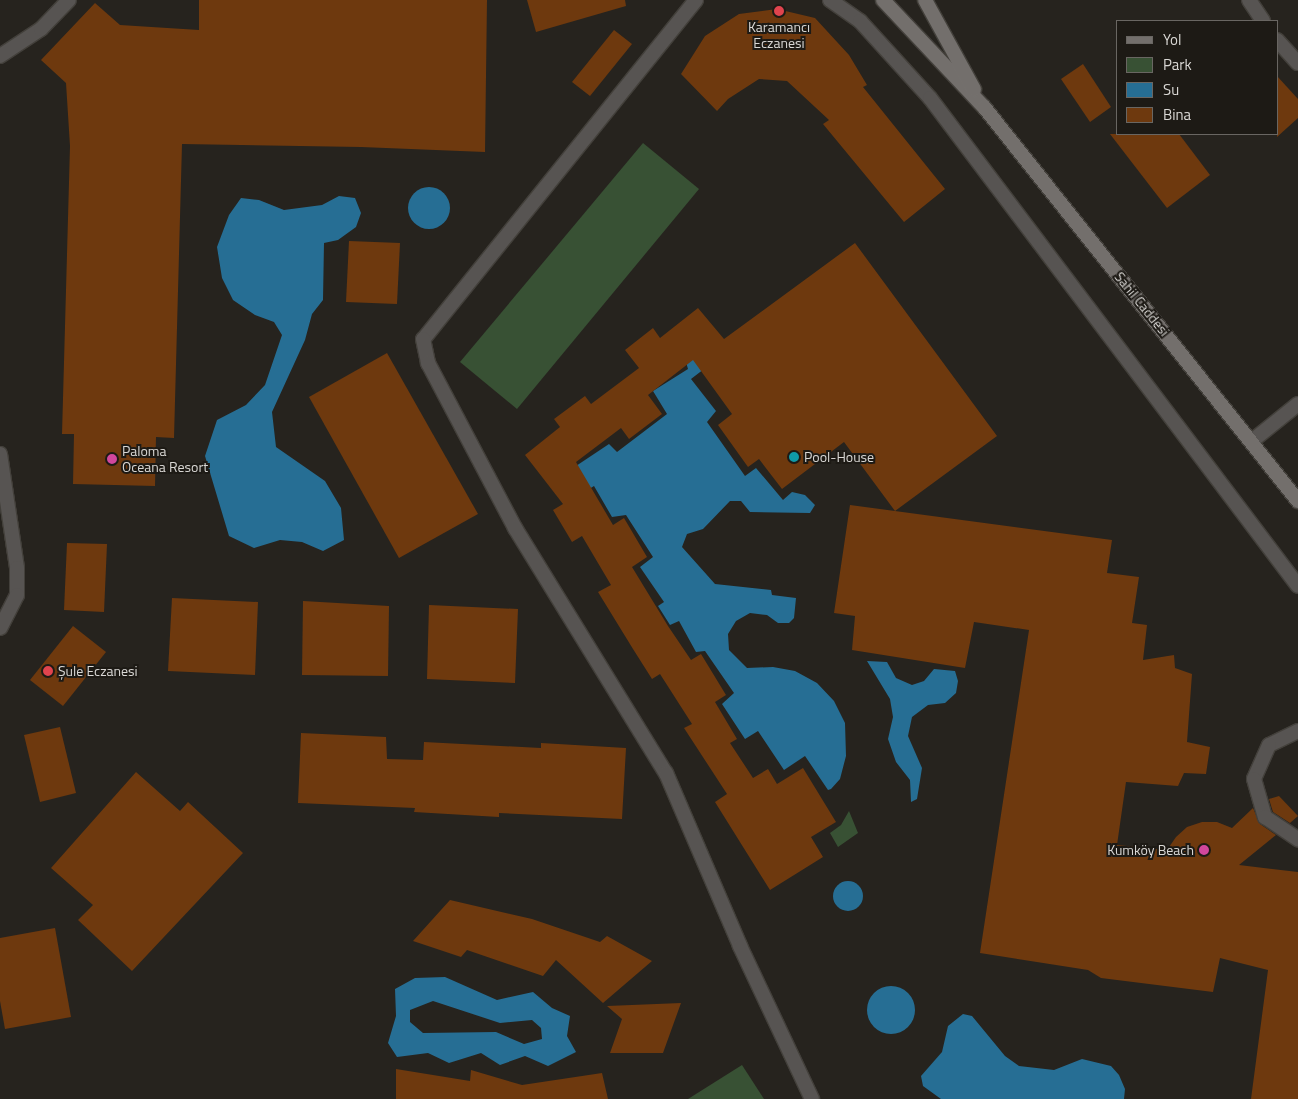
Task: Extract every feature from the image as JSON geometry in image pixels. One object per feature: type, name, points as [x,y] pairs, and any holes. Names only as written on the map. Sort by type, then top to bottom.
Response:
[{"type":"main road","points":[[883,0],[984,107]]},
{"type":"main road","points":[[925,0],[984,107]]},
{"type":"main road","name":"Sahil Caddesi","points":[[984,107],[1298,501]]},
{"type":"street","points":[[0,56],[42,29],[69,0]]},
{"type":"street","points":[[696,0],[423,339],[428,363],[515,528],[666,773],[740,946],[812,1099]]},
{"type":"street","points":[[830,0],[860,21],[930,98],[1298,586]]},
{"type":"street","points":[[1249,0],[1262,20]]},
{"type":"street","points":[[1278,41],[1298,62]]},
{"type":"street","points":[[1252,441],[1298,404]]},
{"type":"street","points":[[0,454],[17,568],[17,595],[0,628]]},
{"type":"street","points":[[1298,731],[1269,745],[1254,779],[1264,817],[1298,839]]},
{"type":"green space","points":[[643,143],[699,189],[517,409],[460,362]]},
{"type":"green space","points":[[849,811],[858,833],[838,847],[830,833],[841,825]]},
{"type":"green space","points":[[742,1065],[764,1099],[688,1099]]},
{"type":"water","points":[[429,187],[444,193],[450,208],[444,223],[429,229],[414,223],[408,208],[414,193]]},
{"type":"water","points":[[339,196],[355,198],[361,213],[356,227],[338,240],[324,243],[323,300],[312,314],[305,340],[272,412],[276,447],[325,481],[341,508],[344,540],[323,551],[302,542],[280,540],[254,548],[229,536],[205,456],[217,420],[246,405],[265,385],[282,335],[274,322],[255,315],[233,300],[222,278],[217,247],[229,215],[241,198],[259,200],[284,210],[322,205]]},
{"type":"water","points":[[695,356],[704,369],[691,379],[716,411],[707,422],[745,476],[756,468],[783,500],[792,492],[805,495],[815,505],[810,513],[750,512],[741,501],[730,501],[703,529],[687,534],[682,547],[715,584],[771,590],[772,595],[796,598],[794,618],[789,623],[778,623],[767,615],[750,613],[736,621],[728,634],[729,650],[747,668],[773,667],[795,671],[817,683],[834,701],[845,723],[846,756],[840,779],[828,790],[805,756],[784,770],[758,731],[745,739],[722,704],[734,693],[705,651],[696,652],[679,621],[670,625],[658,606],[664,602],[640,567],[653,557],[626,515],[612,517],[594,486],[581,494],[570,470],[609,444],[617,452],[667,414],[653,391],[688,369],[686,362]]},
{"type":"water","points":[[867,661],[887,662],[896,678],[912,685],[924,681],[934,669],[955,671],[958,681],[956,693],[945,703],[928,705],[912,717],[908,736],[922,768],[917,799],[911,802],[910,780],[896,762],[888,739],[893,717],[890,699]]},
{"type":"water","points":[[848,881],[859,885],[863,896],[859,907],[848,911],[837,907],[833,896],[837,885]]},
{"type":"water","points":[[445,977],[497,1000],[533,992],[552,1008],[570,1016],[567,1036],[576,1052],[548,1066],[525,1056],[500,1065],[481,1053],[449,1063],[428,1053],[397,1057],[388,1043],[396,1016],[395,989],[415,978]],"holes":[[[433,1001],[500,1023],[532,1020],[541,1028],[542,1039],[524,1044],[496,1032],[423,1033],[410,1022],[410,1010]]]},
{"type":"water","points":[[886,986],[896,986],[908,993],[915,1005],[915,1015],[908,1027],[896,1034],[886,1034],[878,1030],[871,1023],[867,1015],[867,1005],[871,997],[878,990]]},
{"type":"water","points":[[963,1014],[972,1016],[1005,1056],[1019,1066],[1054,1070],[1082,1059],[1111,1066],[1119,1075],[1125,1089],[1124,1099],[941,1099],[923,1086],[921,1076],[942,1052],[948,1026]]},
{"type":"building","points":[[199,0],[487,0],[485,152],[361,147],[182,144],[174,438],[156,437],[155,486],[73,484],[74,434],[62,434],[70,146],[66,83],[41,60],[95,3],[120,25],[199,30]]},
{"type":"building","points":[[527,0],[625,0],[626,6],[536,32]]},
{"type":"building","points":[[777,9],[815,18],[849,55],[867,85],[863,87],[945,189],[904,222],[823,124],[829,120],[787,81],[759,79],[728,99],[717,111],[681,74],[705,36],[739,14]]},
{"type":"building","points":[[614,30],[632,44],[590,96],[572,82]]},
{"type":"building","points":[[1083,64],[1111,107],[1090,122],[1061,79]]},
{"type":"building","points":[[1278,77],[1298,99],[1298,118],[1277,137]]},
{"type":"building","points":[[1110,134],[1180,135],[1210,175],[1167,208]]},
{"type":"building","points":[[349,241],[400,243],[397,304],[346,302]]},
{"type":"building","points":[[855,243],[997,436],[895,511],[844,442],[782,489],[759,459],[748,467],[718,425],[732,414],[693,360],[648,395],[662,414],[629,439],[621,428],[576,462],[613,525],[624,518],[647,557],[632,567],[668,626],[691,660],[701,654],[726,695],[715,702],[737,739],[730,743],[753,778],[768,769],[777,784],[803,768],[836,822],[811,837],[823,857],[770,890],[715,802],[727,794],[684,728],[692,724],[660,674],[652,679],[633,649],[598,592],[611,585],[582,536],[572,542],[553,510],[563,504],[525,455],[560,427],[554,419],[585,396],[591,404],[639,368],[625,350],[653,328],[660,338],[698,308],[724,339]]},
{"type":"building","points":[[387,353],[478,514],[399,558],[309,397]]},
{"type":"building","points":[[850,505],[1112,540],[1107,573],[1139,577],[1132,623],[1147,625],[1143,660],[1174,655],[1175,668],[1192,674],[1187,742],[1210,747],[1206,774],[1184,773],[1178,786],[1126,782],[1117,845],[1167,850],[1176,837],[1187,827],[1202,822],[1217,822],[1232,828],[1253,808],[1260,824],[1276,835],[1239,865],[1298,872],[1298,1099],[1251,1099],[1268,970],[1220,958],[1213,992],[1101,978],[1088,970],[980,953],[1029,630],[974,622],[965,668],[852,650],[855,616],[834,613]]},
{"type":"building","points":[[67,543],[107,544],[104,612],[64,610]]},
{"type":"building","points":[[172,598],[258,602],[255,675],[168,671]]},
{"type":"building","points":[[303,601],[389,606],[388,676],[302,675]]},
{"type":"building","points":[[429,605],[518,609],[515,683],[427,679]]},
{"type":"building","points":[[73,626],[106,652],[63,706],[30,680]]},
{"type":"building","points":[[60,727],[76,793],[40,802],[24,735]]},
{"type":"building","points":[[301,733],[386,737],[387,759],[423,760],[424,742],[541,748],[541,743],[626,748],[622,819],[499,813],[499,817],[414,812],[415,808],[298,803]]},
{"type":"building","points":[[136,772],[180,811],[188,802],[243,853],[132,971],[78,920],[93,905],[51,868]]},
{"type":"building","points":[[1279,796],[1298,816],[1290,823],[1273,812],[1269,799]]},
{"type":"building","points":[[450,900],[532,919],[600,942],[607,936],[652,961],[603,1003],[556,960],[543,976],[467,950],[461,957],[413,941]]},
{"type":"building","points":[[55,928],[71,1017],[5,1029],[0,1001],[0,938]]},
{"type":"building","points":[[681,1003],[663,1053],[610,1053],[622,1019],[607,1006]]},
{"type":"building","points":[[396,1069],[470,1081],[471,1070],[522,1085],[602,1073],[608,1099],[396,1099]]},
{"type":"place","name":"Karamancı Eczanesi","points":[[779,11]]},
{"type":"place","name":"Pool-House","points":[[794,457]]},
{"type":"place","name":"Paloma Oceana Resort","points":[[112,459]]},
{"type":"place","name":"Şule Eczanesi","points":[[48,671]]},
{"type":"place","name":"Kumköy Beach","points":[[1204,850]]}]
